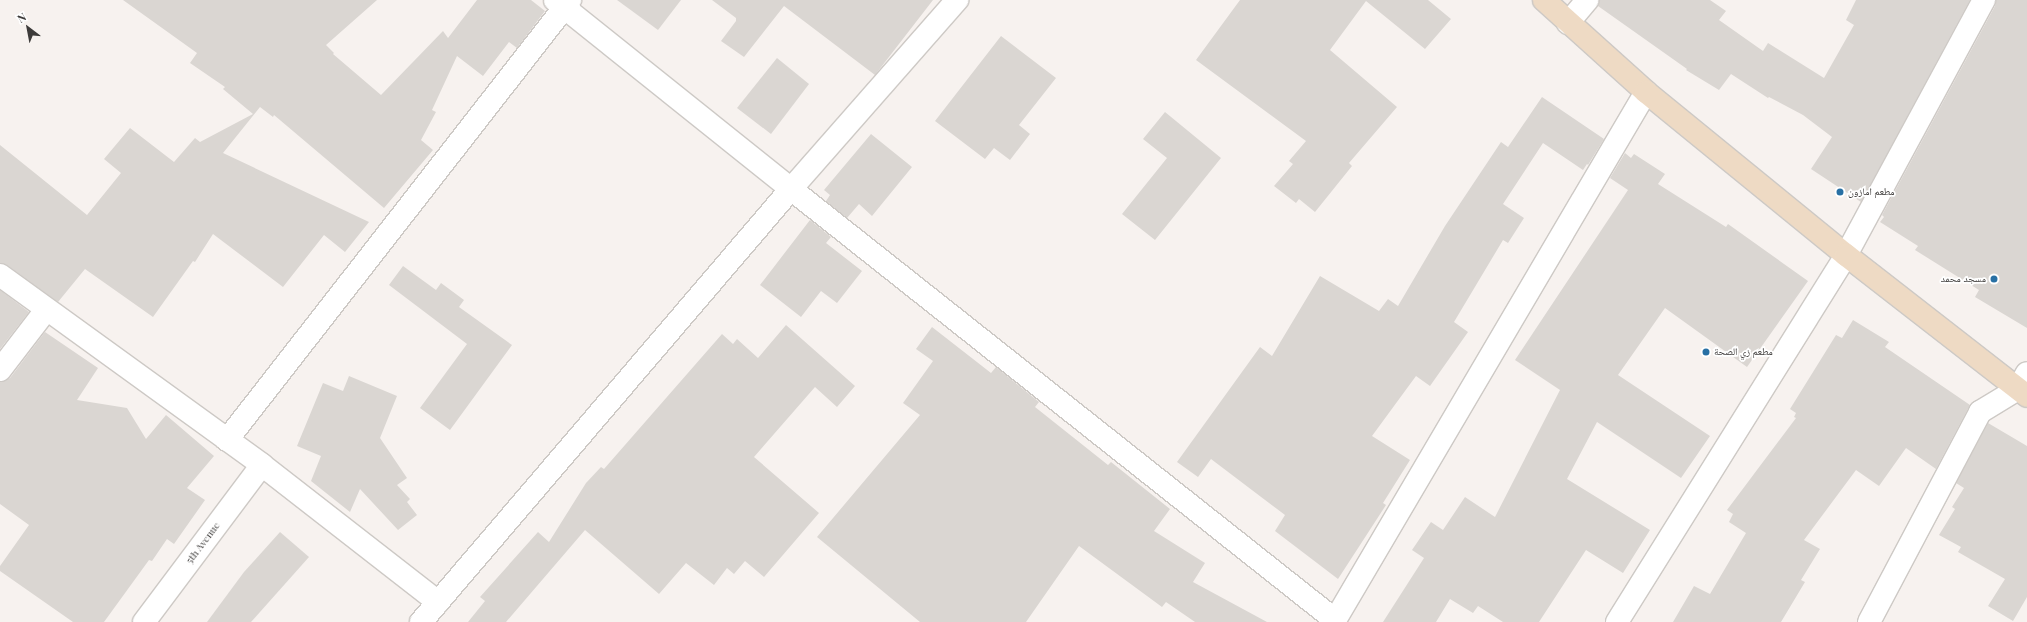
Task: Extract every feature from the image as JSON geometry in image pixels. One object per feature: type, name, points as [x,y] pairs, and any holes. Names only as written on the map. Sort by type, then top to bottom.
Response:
[{"type":"street","points":[[421,622],[790,189],[957,0]]},
{"type":"street","points":[[1544,0],[1646,92],[1846,254],[2024,386],[1980,412],[1870,622]]},
{"type":"street","points":[[1568,23],[1587,0]]},
{"type":"street","points":[[1617,622],[1846,254],[1984,0]]},
{"type":"street","points":[[227,440],[563,2],[790,189],[1334,621],[1646,92]]},
{"type":"street","points":[[0,275],[46,310],[262,465],[438,602]]},
{"type":"street","points":[[0,370],[46,310]]},
{"type":"street","name":"5th Avenue","points":[[144,622],[262,465]]},
{"type":"building","points":[[123,0],[377,0],[326,45],[334,53],[333,54],[381,95],[443,31],[448,38],[477,0],[531,0],[545,11],[517,48],[509,42],[483,76],[457,56],[432,110],[436,112],[421,140],[433,150],[384,208],[274,115],[273,117],[260,107],[223,153],[369,222],[345,252],[324,235],[283,287],[213,234],[195,262],[193,261],[153,317],[85,269],[58,302],[7,265],[0,263],[0,145],[87,215],[121,173],[104,159],[130,128],[174,162],[195,138],[200,142],[253,114],[223,89],[225,87],[190,63],[197,53]]},
{"type":"building","points":[[617,0],[681,0],[658,30]]},
{"type":"building","points":[[712,0],[933,0],[875,75],[784,6],[744,57],[721,41],[736,21],[736,18]]},
{"type":"building","points":[[1240,0],[1428,0],[1451,19],[1425,49],[1366,1],[1330,50],[1397,107],[1349,163],[1352,166],[1315,212],[1299,199],[1296,203],[1274,186],[1293,164],[1289,161],[1306,141],[1196,60]]},
{"type":"building","points":[[1599,0],[1710,0],[1726,11],[1719,20],[1763,51],[1768,43],[1824,78],[1854,25],[1846,20],[1856,0],[1970,0],[1861,202],[1811,169],[1832,137],[1803,115],[1769,97],[1768,98],[1731,74],[1719,90],[1686,70],[1687,69],[1598,6]]},
{"type":"building","points":[[1996,0],[2027,0],[2027,328],[1975,297],[1979,290],[1915,250],[1918,246],[1880,222],[1884,217],[1882,215],[1995,6]]},
{"type":"building","points":[[1001,36],[1056,78],[1019,125],[1030,134],[1010,160],[994,148],[985,159],[935,121]]},
{"type":"building","points":[[777,58],[809,84],[771,134],[737,108]]},
{"type":"building","points":[[1542,97],[1604,139],[1588,165],[1587,164],[1583,170],[1543,143],[1503,204],[1524,218],[1508,243],[1503,240],[1454,322],[1468,332],[1430,386],[1416,376],[1372,436],[1410,460],[1383,503],[1386,505],[1338,579],[1275,531],[1285,515],[1211,459],[1198,477],[1177,462],[1260,347],[1272,356],[1320,276],[1379,311],[1388,299],[1398,306],[1445,226],[1501,142],[1508,147]]},
{"type":"building","points":[[1165,112],[1221,158],[1155,240],[1122,214],[1167,158],[1143,139]]},
{"type":"building","points":[[871,134],[912,167],[872,216],[859,204],[847,218],[826,201],[830,195],[824,190]]},
{"type":"building","points":[[1625,153],[1631,158],[1634,154],[1665,174],[1658,184],[1726,227],[1728,224],[1808,281],[1747,367],[1665,308],[1618,375],[1710,436],[1681,478],[1597,422],[1567,479],[1650,530],[1623,573],[1586,550],[1539,622],[1503,622],[1478,606],[1473,613],[1450,599],[1436,622],[1383,622],[1424,558],[1412,550],[1431,522],[1443,530],[1465,497],[1495,517],[1560,390],[1515,360],[1628,190],[1610,178]]},
{"type":"building","points":[[810,220],[831,237],[826,243],[862,271],[837,303],[821,291],[801,317],[760,285]]},
{"type":"building","points":[[403,266],[436,290],[441,283],[464,300],[459,307],[512,345],[450,430],[420,408],[467,344],[389,285]]},
{"type":"building","points":[[0,290],[29,312],[0,349]]},
{"type":"building","points":[[1853,320],[1889,342],[1885,347],[1970,405],[1936,469],[1906,448],[1879,486],[1856,470],[1804,540],[1820,549],[1801,580],[1805,582],[1781,622],[1673,622],[1694,586],[1710,594],[1746,533],[1729,522],[1733,514],[1727,510],[1796,418],[1794,417],[1796,413],[1790,409],[1836,335],[1842,338]]},
{"type":"building","points":[[786,325],[855,386],[837,407],[815,387],[754,457],[819,513],[764,577],[745,561],[734,574],[727,568],[714,585],[686,563],[659,594],[585,530],[506,622],[468,622],[485,601],[480,597],[538,532],[549,542],[586,483],[601,467],[604,469],[722,334],[733,344],[737,339],[758,358]]},
{"type":"building","points":[[932,327],[991,373],[996,367],[1039,402],[1035,407],[1108,465],[1111,462],[1170,509],[1154,531],[1205,563],[1193,582],[1267,622],[1195,622],[1166,602],[1162,607],[1079,546],[1026,622],[920,622],[817,537],[920,415],[903,403],[933,361],[916,349]]},
{"type":"building","points":[[45,332],[98,368],[77,400],[127,408],[146,439],[166,415],[214,456],[187,488],[205,500],[174,544],[167,539],[152,561],[149,560],[104,622],[73,622],[0,571],[0,566],[29,525],[0,504],[0,382],[10,378]]},
{"type":"building","points":[[349,376],[397,396],[380,438],[407,478],[397,485],[410,499],[407,502],[417,515],[398,530],[360,489],[350,512],[311,481],[321,456],[297,446],[323,383],[343,391]]},
{"type":"building","points":[[1988,423],[2027,446],[2027,597],[2013,621],[1988,606],[2005,579],[1958,552],[1961,547],[1939,535],[1955,509],[1952,507],[1964,488],[1956,483]]},
{"type":"building","points":[[280,532],[309,557],[251,622],[207,622],[244,572]]},
{"type":"place","name":"مطعم امازون","points":[[1840,192]]},
{"type":"place","name":"مسجد محمد","points":[[1994,279]]},
{"type":"place","name":"مطعم زي الصحة","points":[[1706,352]]}]
